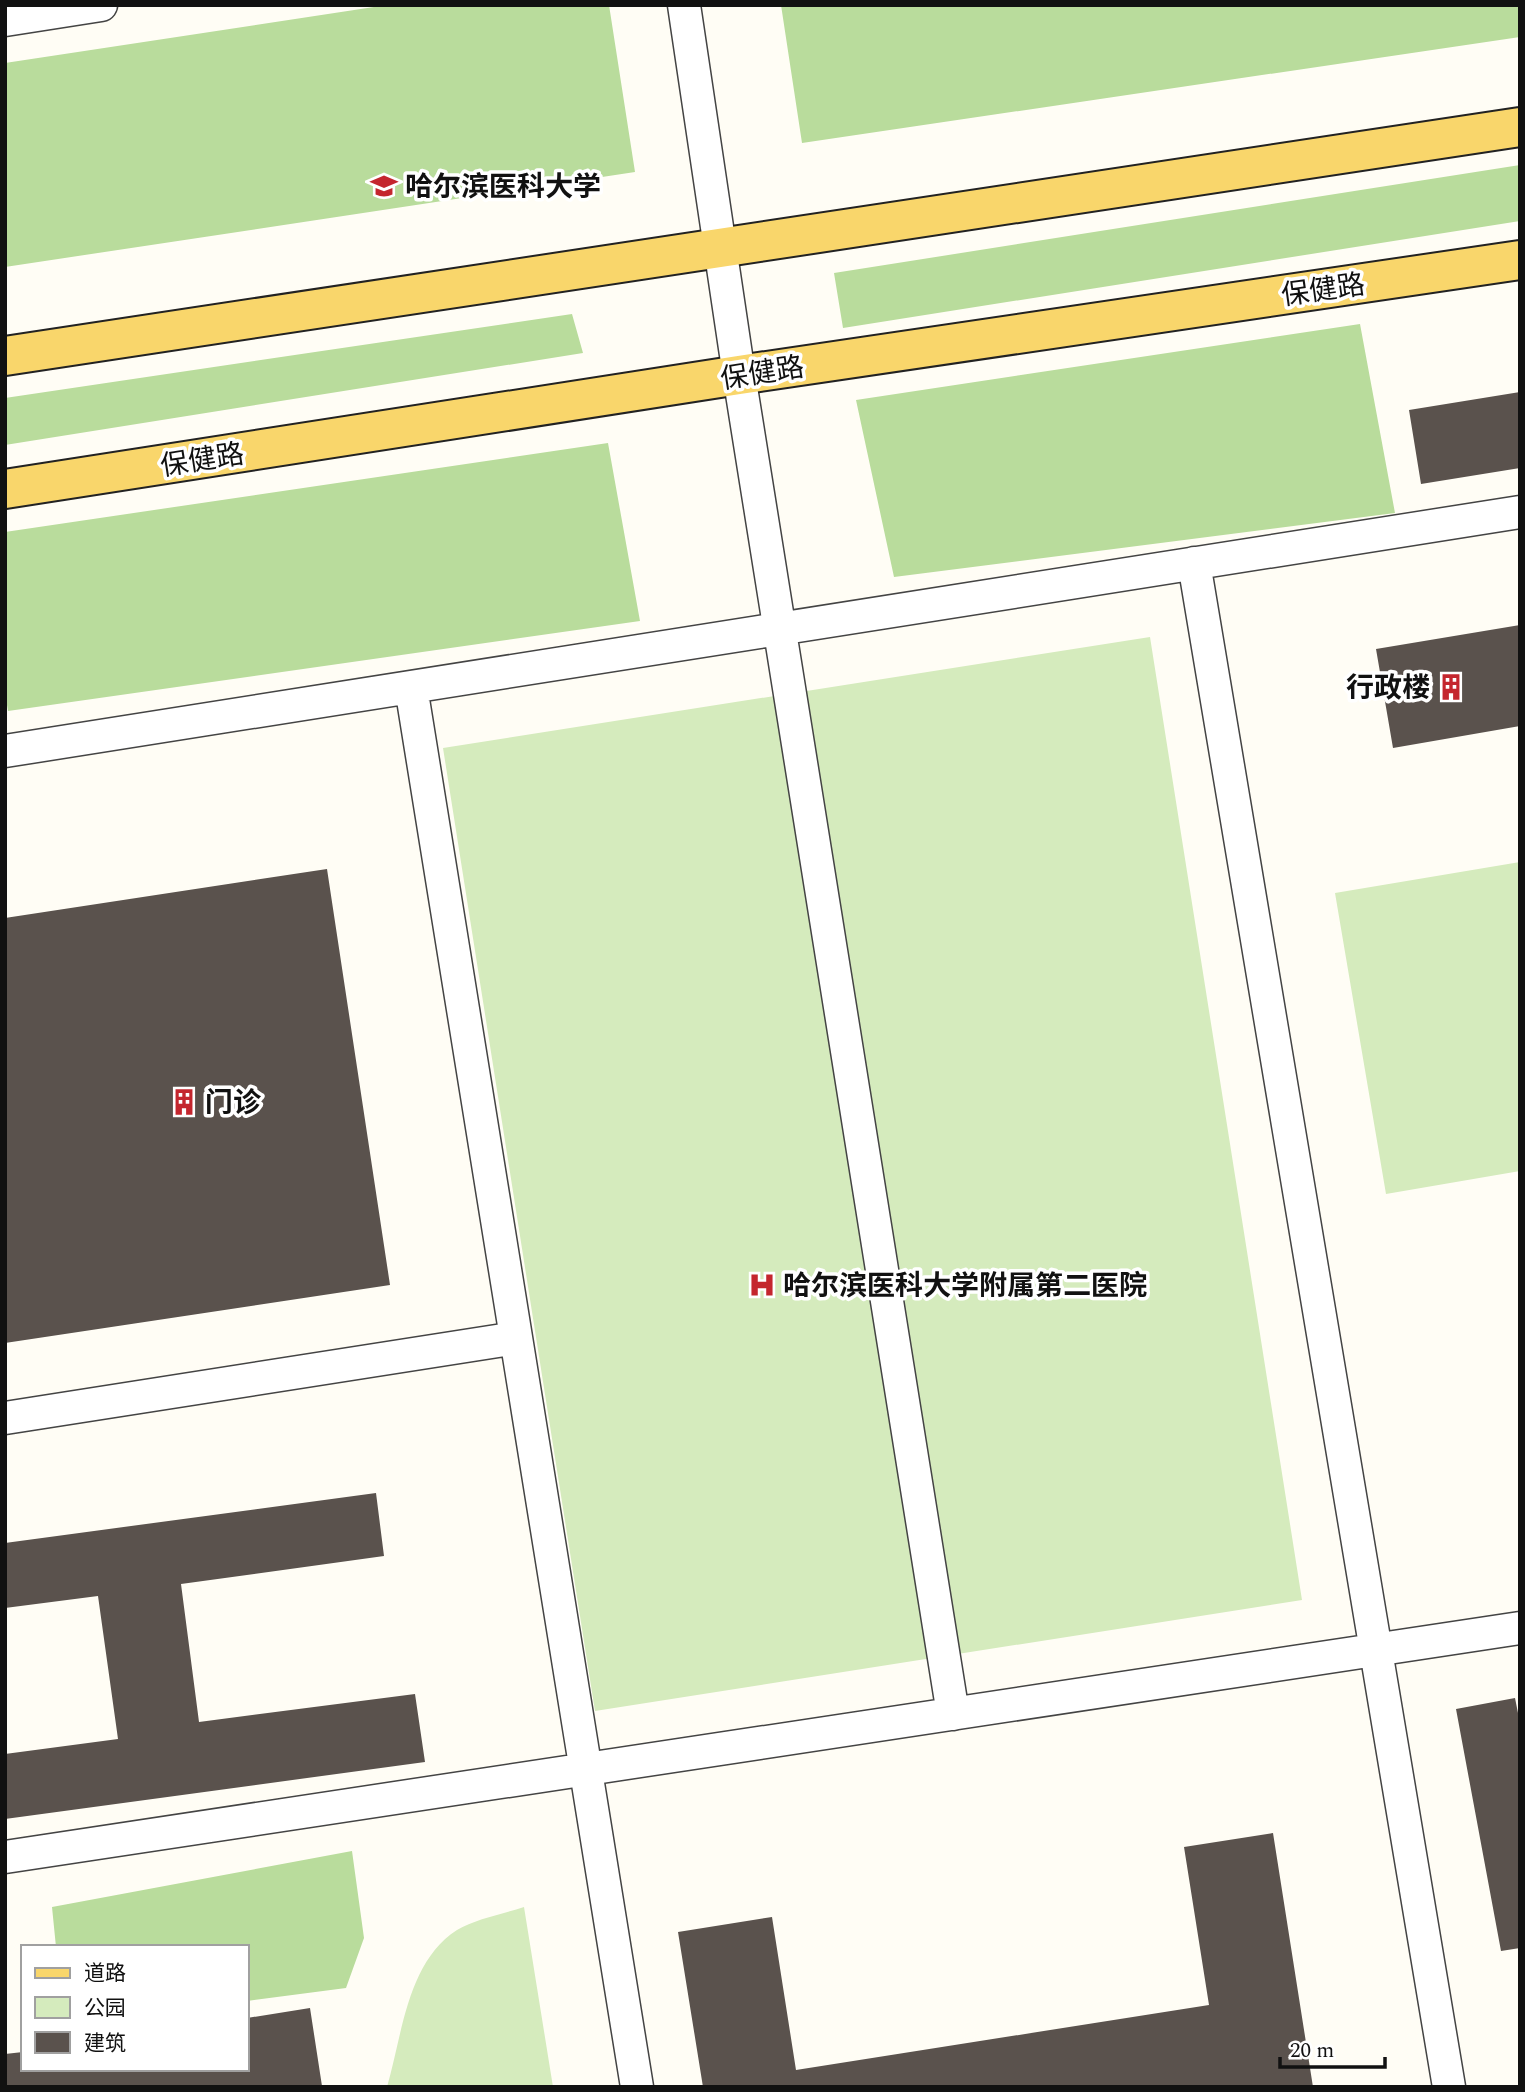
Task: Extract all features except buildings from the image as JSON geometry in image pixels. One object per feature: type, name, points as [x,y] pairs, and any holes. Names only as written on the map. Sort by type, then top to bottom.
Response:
[{"type":"main road","points":[[5,356],[1520,127]]},
{"type":"main road","name":"保健路","points":[[5,489],[739,375],[1520,260]]},
{"type":"street","points":[[5,20],[101,5]]},
{"type":"street","points":[[684,5],[739,375],[953,1714]]},
{"type":"street","points":[[5,751],[1520,512]]},
{"type":"street","points":[[1194,563],[1450,2087]]},
{"type":"street","points":[[411,687],[637,2087]]},
{"type":"street","points":[[5,1418],[516,1338]]},
{"type":"street","points":[[5,1857],[1520,1628]]},
{"type":"green space","points":[[387,5],[609,5],[635,172],[5,267],[5,63]]},
{"type":"green space","points":[[781,5],[1520,5],[1520,37],[802,143]]},
{"type":"green space","points":[[1520,165],[1520,221],[843,328],[834,273]]},
{"type":"green space","points":[[572,314],[583,353],[5,445],[5,398]]},
{"type":"green space","points":[[1360,324],[1395,513],[894,577],[856,400]]},
{"type":"green space","points":[[608,443],[640,621],[8,711],[5,693],[5,532]]},
{"type":"green space","points":[[1150,637],[1302,1600],[595,1711],[443,748]]},
{"type":"green space","points":[[1520,862],[1520,1171],[1386,1194],[1335,893]]},
{"type":"green space","points":[[352,1851],[364,1938],[346,1988],[248,2001],[248,1945],[56,1945],[52,1907]]},
{"type":"green space","points":[[524,1907],[553,2087],[387,2087],[409,2001],[427,1961],[440,1944],[464,1926]]},
{"type":"place","name":"哈尔滨医科大学","points":[[384,186]]},
{"type":"place","name":"行政楼","points":[[1451,687]]},
{"type":"place","name":"门诊","points":[[184,1102]]},
{"type":"place","name":"哈尔滨医科大学附属第二医院","points":[[762,1285]]}]
